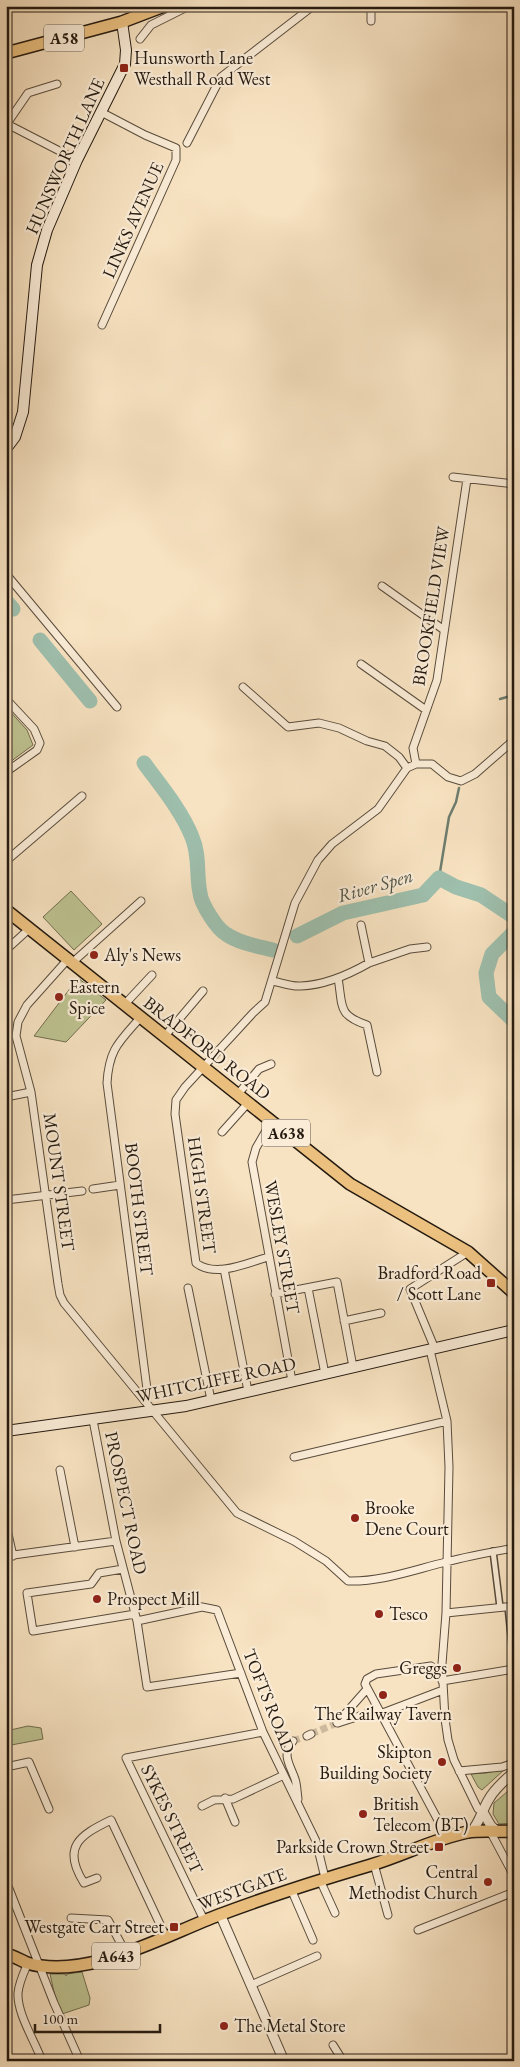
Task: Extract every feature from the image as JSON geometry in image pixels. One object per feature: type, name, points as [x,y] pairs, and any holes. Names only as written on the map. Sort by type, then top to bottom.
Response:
[{"type":"main road","name":"A58","points":[[6,53],[122,22],[162,7]]},
{"type":"main road","name":"HUNSWORTH LANE","points":[[6,449],[15,437],[23,412],[25,375],[31,344],[32,307],[37,264],[46,230],[77,160],[124,64],[126,50],[122,22]]},
{"type":"main road","name":"BRADFORD ROAD","points":[[8,914],[71,960],[140,1018],[350,1184],[468,1252],[514,1292]]},
{"type":"main road","name":"WHITCLIFFE ROAD","points":[[6,1431],[154,1411],[210,1400],[514,1330]]},
{"type":"main road","name":"WESTGATE","points":[[6,1954],[28,1963],[57,1966],[77,1965],[126,1953],[220,1914],[291,1889],[374,1864],[447,1837],[471,1832],[494,1831]]},
{"type":"main road","name":"A643","points":[[494,1831],[514,1831]]},
{"type":"street","points":[[140,39],[151,25],[189,6]]},
{"type":"street","points":[[187,143],[221,78],[314,6]]},
{"type":"street","points":[[371,6],[371,21]]},
{"type":"street","points":[[57,84],[28,93],[7,125],[77,160]]},
{"type":"street","name":"LINKS AVENUE","points":[[101,112],[145,135],[176,148],[177,153],[176,160],[102,325]]},
{"type":"street","points":[[453,477],[514,484]]},
{"type":"street","name":"BROOKFIELD VIEW","points":[[416,764],[413,748],[437,680],[467,479]]},
{"type":"street","points":[[6,574],[117,707]]},
{"type":"street","points":[[382,586],[444,630]]},
{"type":"street","points":[[361,664],[426,710]]},
{"type":"street","points":[[242,688],[288,727],[318,723],[339,728],[367,741],[386,746],[407,768],[416,764],[432,764],[448,777],[462,781],[475,774],[514,740]]},
{"type":"street","points":[[6,699],[34,729],[40,743],[37,750],[6,772]]},
{"type":"street","name":"HIGH STREET","points":[[268,1258],[214,1270],[203,1269],[196,1263],[175,1114],[176,1100],[203,1066],[265,1002],[296,903],[318,860],[332,844],[378,809],[407,768]]},
{"type":"street","points":[[6,861],[82,796]]},
{"type":"street","name":"MOUNT STREET","points":[[141,901],[71,960],[27,1006],[18,1022],[16,1036],[30,1092],[60,1295],[64,1304],[145,1401]]},
{"type":"street","points":[[360,925],[368,963]]},
{"type":"street","points":[[6,950],[29,929]]},
{"type":"street","points":[[273,981],[299,987],[338,978],[368,963],[410,950],[427,947]]},
{"type":"street","points":[[124,1004],[152,975]]},
{"type":"street","points":[[338,978],[344,1013],[352,1020],[367,1026],[376,1072]]},
{"type":"street","points":[[164,1037],[203,991]]},
{"type":"street","name":"BOOTH STREET","points":[[140,1018],[116,1046],[108,1065],[107,1083],[148,1389],[145,1401]]},
{"type":"street","points":[[238,1094],[259,1069],[271,1064]]},
{"type":"street","points":[[6,1097],[30,1092]]},
{"type":"street","points":[[222,1132],[248,1102]]},
{"type":"street","name":"WESLEY STREET","points":[[271,1122],[256,1148],[252,1162],[268,1258],[292,1381]]},
{"type":"street","points":[[93,1189],[120,1185]]},
{"type":"street","points":[[6,1200],[82,1191]]},
{"type":"street","points":[[468,1252],[410,1289],[432,1349],[447,1421],[450,1472],[442,1681],[448,1740],[454,1760],[478,1809],[483,1812],[494,1831],[514,1876]]},
{"type":"street","points":[[224,1268],[248,1392]]},
{"type":"street","points":[[275,1294],[337,1282],[353,1367]]},
{"type":"street","points":[[188,1288],[210,1400]]},
{"type":"street","points":[[308,1288],[325,1374]]},
{"type":"street","points":[[344,1320],[381,1314]]},
{"type":"street","points":[[145,1401],[237,1513],[294,1541],[326,1560],[348,1581],[364,1582],[446,1561],[514,1548]]},
{"type":"street","name":"PROSPECT ROAD","points":[[93,1420],[116,1541],[136,1618],[147,1687],[241,1673]]},
{"type":"street","points":[[294,1457],[447,1421]]},
{"type":"street","points":[[60,1470],[75,1547]]},
{"type":"street","points":[[6,1525],[9,1556],[116,1541]]},
{"type":"street","points":[[493,1551],[500,1607]]},
{"type":"street","points":[[124,1569],[99,1573],[91,1584],[27,1593],[33,1632],[136,1618]]},
{"type":"street","name":"TOFTS ROAD","points":[[136,1618],[202,1606],[217,1610],[263,1732],[316,1841],[322,1879],[335,1913]]},
{"type":"street","points":[[446,1613],[511,1607],[514,1664]]},
{"type":"street","points":[[431,1666],[376,1674],[367,1679],[365,1684],[447,1837]]},
{"type":"street","points":[[442,1681],[514,1669]]},
{"type":"street","points":[[367,1689],[337,1723],[379,1712],[443,1690]]},
{"type":"street","name":"SYKES STREET","points":[[204,1920],[126,1758],[202,1742],[263,1732]]},
{"type":"street","points":[[293,1741],[287,1748],[287,1758],[296,1781],[299,1805]]},
{"type":"street","points":[[6,1767],[29,1762],[50,1808]]},
{"type":"street","points":[[460,1771],[502,1767],[514,1763]]},
{"type":"street","points":[[471,1832],[478,1824],[495,1789],[514,1772]]},
{"type":"street","points":[[202,1806],[214,1800],[233,1799],[284,1775]]},
{"type":"street","points":[[224,1798],[235,1822]]},
{"type":"street","points":[[97,1878],[84,1883],[77,1872],[73,1858],[77,1844],[88,1831],[112,1820],[166,1937]]},
{"type":"street","points":[[374,1864],[388,1915]]},
{"type":"street","points":[[6,1881],[54,2003],[80,2061]]},
{"type":"street","points":[[291,1889],[313,1940]]},
{"type":"street","points":[[418,1930],[514,1892]]},
{"type":"street","points":[[220,1914],[284,2061]]},
{"type":"street","points":[[71,1918],[108,1920],[126,1953]]},
{"type":"street","points":[[251,1985],[317,1956]]},
{"type":"street","points":[[28,1963],[21,1979],[18,1994],[20,2008],[42,2061]]},
{"type":"street","points":[[333,2045],[343,2061]]},
{"type":"green space","points":[[6,707],[27,730],[33,745],[6,765]]},
{"type":"green space","points":[[71,891],[102,924],[74,950],[43,917]]},
{"type":"green space","points":[[78,978],[106,1000],[66,1042],[34,1036]]},
{"type":"green space","points":[[28,1726],[41,1728],[43,1739],[6,1746],[6,1731]]},
{"type":"green space","points":[[505,1769],[482,1790],[478,1787],[471,1774],[486,1773]]},
{"type":"green space","points":[[514,1786],[514,1823],[499,1824],[493,1814],[494,1803]]},
{"type":"green space","points":[[82,1972],[90,1998],[89,2005],[62,2014],[56,2001],[50,1974],[65,1974],[66,1976],[67,1974]]},
{"type":"waterway","name":"River Spen","points":[[6,601],[13,609]]},
{"type":"waterway","name":"River Spen","points":[[40,640],[90,701]]},
{"type":"waterway","points":[[500,699],[514,695]]},
{"type":"waterway","name":"River Spen","points":[[144,763],[188,827],[196,851],[201,898],[214,922],[222,931],[237,940],[273,950]]},
{"type":"waterway","points":[[439,878],[449,817],[456,802],[459,788]]},
{"type":"waterway","name":"River Spen","points":[[297,936],[343,913],[423,895],[439,878],[456,887],[481,895],[514,917]]},
{"type":"waterway","name":"River Spen","points":[[514,932],[492,954],[486,973],[489,997],[514,1021]]},
{"type":"tunnel","points":[[311,1734],[337,1723]]},
{"type":"tunnel","points":[[293,1741],[307,1736]]},
{"type":"place","name":"Hunsworth Lane Westhall Road West","points":[[124,68]]},
{"type":"place","name":"Aly's News","points":[[94,955]]},
{"type":"place","name":"Eastern Spice","points":[[59,997]]},
{"type":"place","name":"Bradford Road / Scott Lane","points":[[491,1283]]},
{"type":"place","name":"Brooke Dene Court","points":[[355,1518]]},
{"type":"place","name":"Prospect Mill","points":[[97,1599]]},
{"type":"place","name":"Tesco","points":[[379,1614]]},
{"type":"place","name":"Greggs","points":[[457,1668]]},
{"type":"place","name":"The Railway Tavern","points":[[383,1695]]},
{"type":"place","name":"Skipton Building Society","points":[[442,1762]]},
{"type":"place","name":"British Telecom (BT)","points":[[363,1814]]},
{"type":"place","name":"Parkside Crown Street","points":[[439,1847]]},
{"type":"place","name":"Central Methodist Church","points":[[488,1882]]},
{"type":"place","name":"Westgate Carr Street","points":[[174,1927]]},
{"type":"place","name":"The Metal Store","points":[[224,2026]]}]
